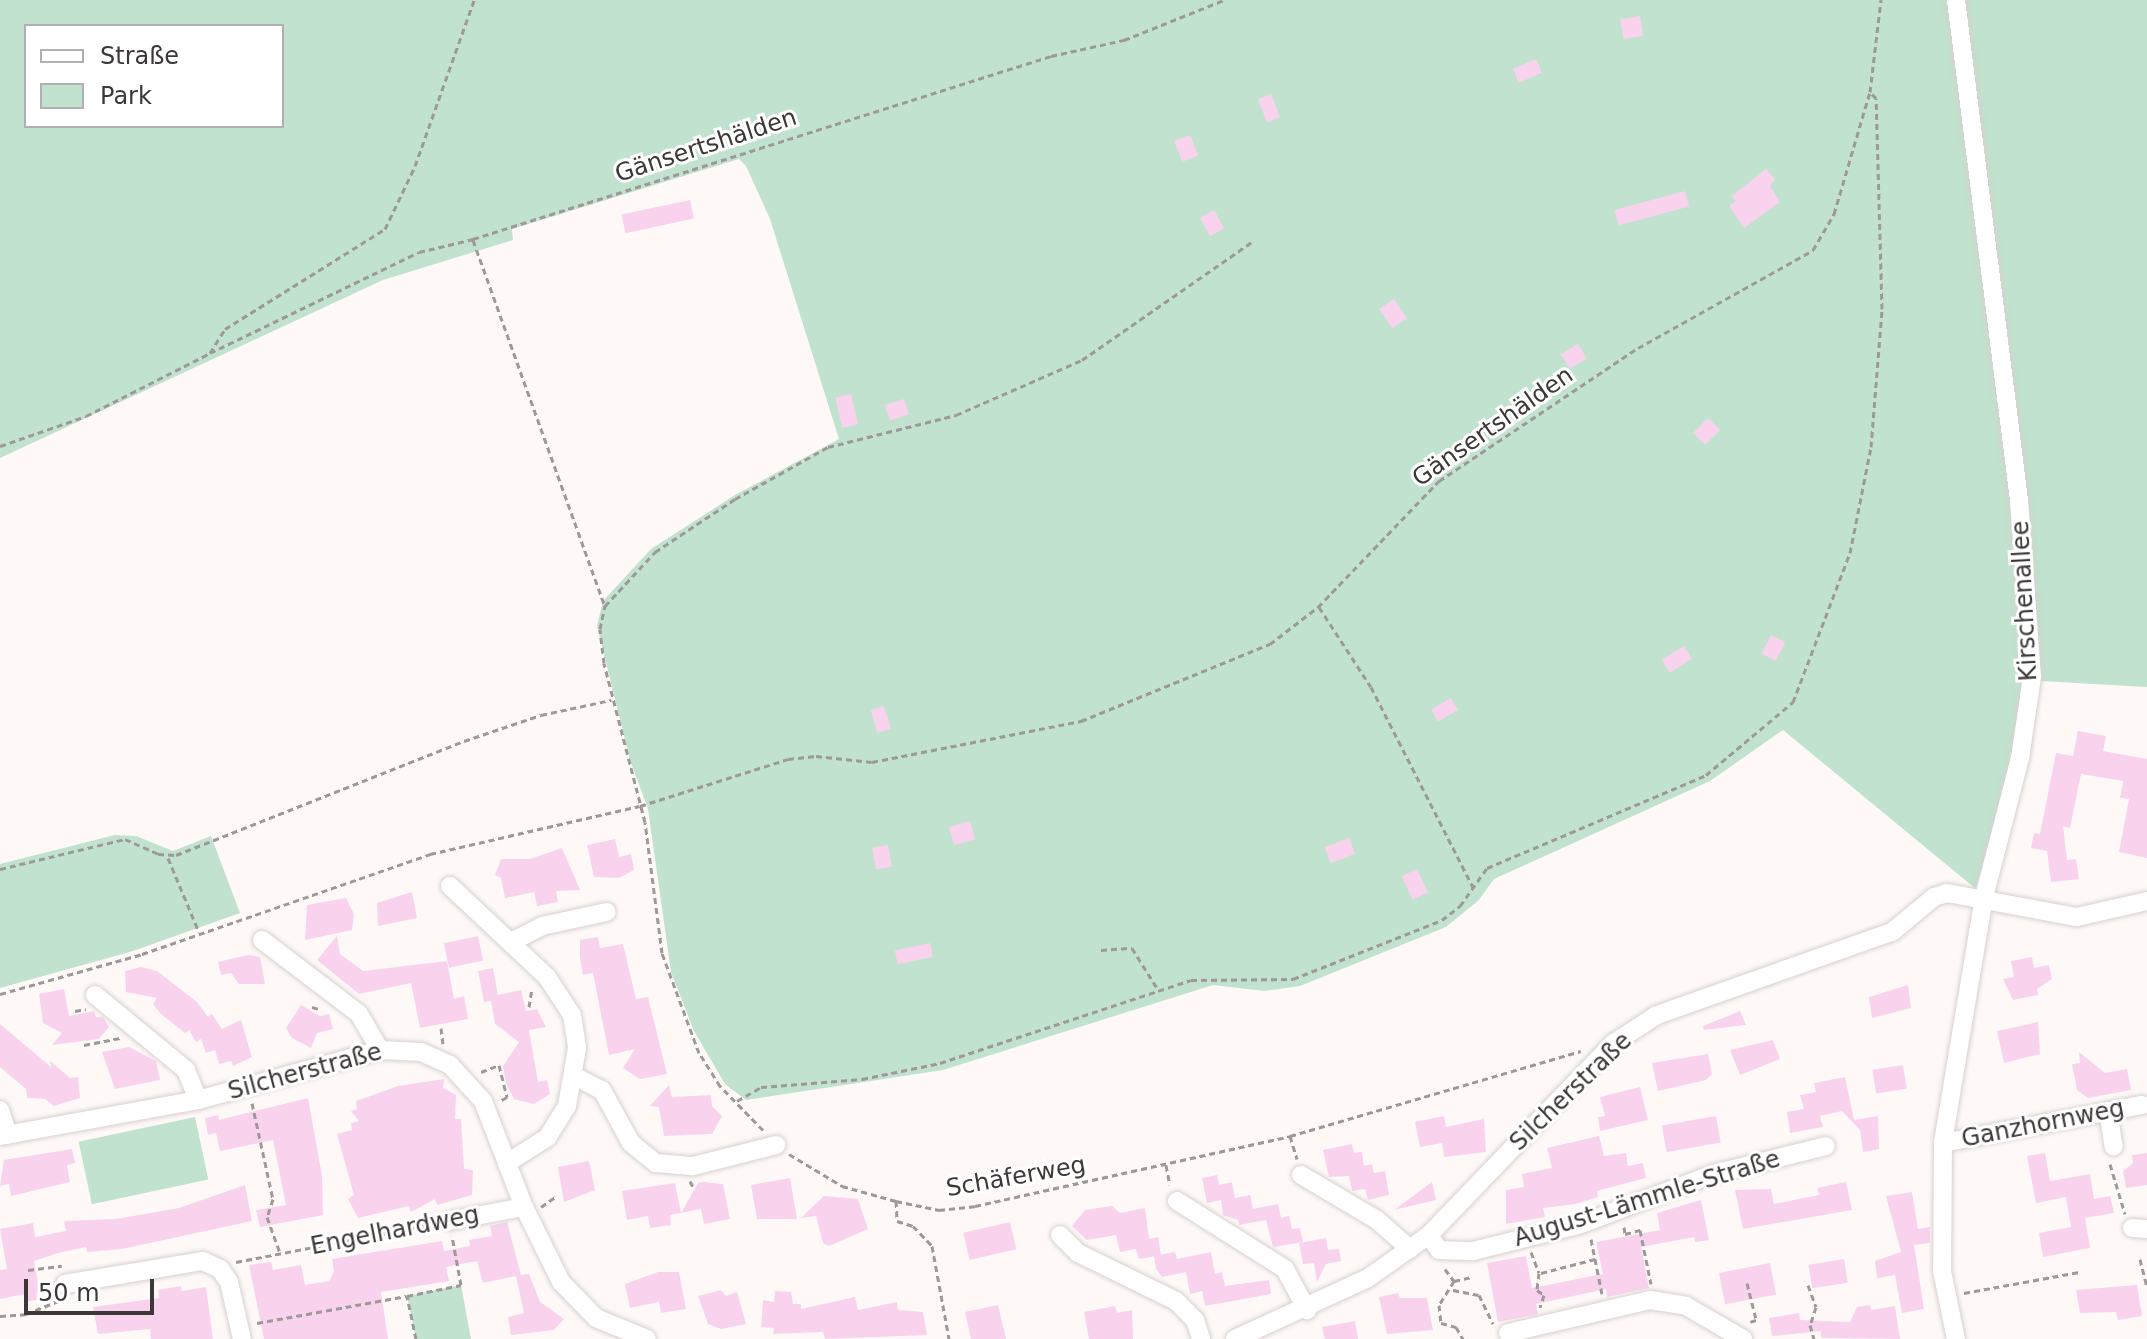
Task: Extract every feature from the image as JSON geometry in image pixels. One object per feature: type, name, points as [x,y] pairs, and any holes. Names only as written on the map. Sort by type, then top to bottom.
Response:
[{"type":"street","name":"Kirschenallee","points":[[1956,0],[2019,500],[2032,677],[2020,758],[1984,897],[1943,1143],[1940,1210],[1956,1294],[1956,1339]]},
{"type":"street","points":[[450,886],[513,941],[547,977],[572,1015],[576,1077],[559,1124],[535,1148],[507,1163]]},
{"type":"street","name":"Silcherstraße","points":[[1235,1339],[1307,1310],[1410,1249],[1434,1243],[1614,1043],[1657,1015],[1892,932],[1934,897],[1984,897],[2077,917],[2147,901]]},
{"type":"street","points":[[513,941],[542,926],[606,912]]},
{"type":"street","points":[[262,940],[359,1014],[380,1050]]},
{"type":"street","points":[[95,995],[186,1070],[198,1100]]},
{"type":"street","name":"Silcherstraße","points":[[4,1135],[198,1100],[380,1050],[421,1052],[450,1065],[468,1081],[486,1109],[524,1207],[561,1282],[580,1304],[618,1331],[647,1339]]},
{"type":"street","points":[[576,1077],[602,1090],[631,1143],[656,1163],[693,1166],[776,1145]]},
{"type":"street","name":"Ganzhornweg","points":[[1943,1143],[2142,1105]]},
{"type":"street","points":[[0,1110],[4,1135]]},
{"type":"street","points":[[2108,1111],[2112,1152]]},
{"type":"street","name":"August-Lämmle-Straße","points":[[1434,1243],[1473,1251],[1612,1211],[1713,1174],[1826,1146]]},
{"type":"street","points":[[1301,1175],[1377,1220],[1410,1249]]},
{"type":"street","points":[[1177,1201],[1285,1269],[1307,1310]]},
{"type":"street","name":"Engelhardweg","points":[[449,1221],[524,1207]]},
{"type":"street","points":[[1060,1235],[1078,1253],[1176,1301],[1195,1320],[1201,1339]]},
{"type":"street","points":[[65,1284],[193,1260],[220,1269],[229,1282],[242,1332]]},
{"type":"street","points":[[1508,1333],[1601,1309],[1641,1302],[1673,1301],[1743,1339]]},
{"type":"path","points":[[210,353],[225,329],[385,229],[415,166],[474,0]]},
{"type":"path","name":"Gänsertshälden","points":[[0,446],[86,416],[419,252],[473,239],[1051,56],[1124,40],[1224,0]]},
{"type":"path","name":"Gänsertshälden","points":[[0,994],[92,970],[430,854],[640,806],[788,759],[830,758],[872,762],[1081,721],[1270,644],[1318,607],[1439,481],[1638,348],[1813,250],[1834,214],[1870,92],[1881,0]]},
{"type":"path","points":[[737,1101],[761,1087],[862,1079],[955,1060],[1062,1027],[1157,988],[1206,977],[1293,979],[1442,920],[1487,868],[1706,775],[1793,702],[1854,542],[1871,447],[1882,309],[1876,98],[1870,92]]},
{"type":"path","points":[[473,239],[605,606]]},
{"type":"path","points":[[0,869],[125,839],[168,856],[464,741],[541,715],[611,700],[600,629],[605,606],[655,552],[735,499],[828,447],[956,415],[1082,360],[1253,241]]},
{"type":"path","points":[[1318,607],[1371,687],[1473,887]]},
{"type":"path","name":"Schäferweg","points":[[611,700],[640,806],[669,974],[699,1053],[776,1145],[842,1186],[939,1210],[975,1206],[1290,1136],[1585,1050]]},
{"type":"path","points":[[168,856],[199,932]]},
{"type":"path","points":[[1101,950],[1132,948],[1157,988]]},
{"type":"path","points":[[441,1028],[444,1043]]},
{"type":"path","points":[[84,1045],[144,1033]]},
{"type":"path","points":[[468,1081],[499,1065],[507,1097],[486,1109]]},
{"type":"path","points":[[247,1086],[273,1199],[267,1217],[280,1253]]},
{"type":"path","points":[[1290,1136],[1301,1175]]},
{"type":"path","points":[[2112,1152],[2116,1198],[2139,1229]]},
{"type":"path","points":[[546,1205],[557,1196]]},
{"type":"path","points":[[896,1201],[897,1221],[913,1226],[932,1246],[949,1339]]},
{"type":"path","points":[[1601,1309],[1590,1236],[1609,1232],[1612,1211]]},
{"type":"path","points":[[1612,1211],[1625,1234],[1640,1230],[1652,1290],[1640,1293],[1641,1302]]},
{"type":"path","points":[[242,1332],[461,1285],[449,1221]]},
{"type":"path","name":"Engelhardweg","points":[[220,1269],[280,1253],[449,1221]]},
{"type":"path","points":[[1513,1241],[1516,1255],[1531,1252],[1539,1273],[1536,1285],[1544,1295],[1542,1313],[1556,1322]]},
{"type":"path","points":[[1434,1243],[1442,1266],[1454,1281],[1452,1291],[1439,1305],[1441,1323],[1456,1327],[1463,1339]]},
{"type":"path","points":[[1539,1273],[1595,1259]]},
{"type":"path","points":[[2140,1259],[2147,1288]]},
{"type":"path","points":[[0,1316],[59,1302],[65,1284],[61,1263],[28,1270]]},
{"type":"path","points":[[1956,1294],[2079,1272]]},
{"type":"path","points":[[1454,1281],[1471,1277]]},
{"type":"path","points":[[1956,1294],[1962,1279]]},
{"type":"path","points":[[1723,1328],[1756,1320],[1747,1283]]},
{"type":"path","points":[[1808,1285],[1816,1307],[1810,1325],[1814,1339]]},
{"type":"path","points":[[1452,1291],[1479,1295],[1491,1324]]},
{"type":"path","points":[[1956,1294],[1967,1303]]},
{"type":"path","points":[[407,1296],[416,1339]]},
{"type":"green space","points":[[0,0],[2147,0],[2147,687],[2023,680],[2013,758],[1976,889],[1783,730],[1710,781],[1494,879],[1479,900],[1446,927],[1300,986],[1264,991],[1213,985],[943,1070],[746,1100],[725,1084],[694,1031],[671,972],[648,809],[630,760],[597,626],[603,601],[651,549],[735,495],[839,439],[770,219],[746,166],[739,159],[512,229],[513,240],[383,280],[0,458]]},
{"type":"green space","points":[[115,835],[136,836],[173,851],[211,836],[240,913],[133,951],[0,988],[0,864]]},
{"type":"green space","points":[[195,1117],[208,1180],[92,1204],[79,1142]]},
{"type":"green space","points":[[461,1285],[471,1339],[416,1339],[407,1296]]},
{"type":"building","points":[[1640,16],[1643,36],[1623,39],[1620,19]]},
{"type":"building","points":[[1536,59],[1542,73],[1519,83],[1513,69]]},
{"type":"building","points":[[1271,94],[1280,117],[1267,122],[1258,99]]},
{"type":"building","points":[[1190,135],[1198,155],[1182,162],[1174,141]]},
{"type":"building","points":[[1766,169],[1775,179],[1770,186],[1780,202],[1744,228],[1729,206],[1736,201],[1732,196]]},
{"type":"building","points":[[1685,191],[1689,206],[1619,225],[1614,210]]},
{"type":"building","points":[[690,200],[694,219],[625,233],[622,215]]},
{"type":"building","points":[[1214,210],[1224,228],[1210,236],[1200,218]]},
{"type":"building","points":[[1394,299],[1407,318],[1392,328],[1379,309]]},
{"type":"building","points":[[1578,344],[1587,359],[1570,369],[1561,354]]},
{"type":"building","points":[[851,394],[858,424],[842,428],[835,398]]},
{"type":"building","points":[[904,399],[909,414],[890,420],[885,405]]},
{"type":"building","points":[[1708,418],[1720,430],[1705,445],[1693,433]]},
{"type":"building","points":[[1771,635],[1785,642],[1776,661],[1761,654]]},
{"type":"building","points":[[1684,646],[1692,659],[1670,672],[1662,660]]},
{"type":"building","points":[[1451,698],[1458,710],[1438,722],[1431,710]]},
{"type":"building","points":[[884,706],[891,729],[878,733],[871,710]]},
{"type":"building","points":[[2078,731],[2106,736],[2103,751],[2147,759],[2147,858],[2119,852],[2129,799],[2120,798],[2123,781],[2081,774],[2070,828],[2063,826],[2067,860],[2076,859],[2079,879],[2051,882],[2047,851],[2031,848],[2034,833],[2040,834],[2056,753],[2073,756]]},
{"type":"building","points":[[970,821],[975,839],[954,845],[949,827]]},
{"type":"building","points":[[1349,838],[1355,854],[1331,863],[1325,847]]},
{"type":"building","points":[[615,839],[619,857],[631,854],[634,870],[619,878],[594,877],[587,845]]},
{"type":"building","points":[[888,845],[892,867],[876,869],[872,848]]},
{"type":"building","points":[[562,848],[580,890],[556,891],[558,902],[537,906],[534,892],[505,898],[501,878],[495,875],[501,859],[530,859]]},
{"type":"building","points":[[1417,869],[1428,893],[1413,900],[1402,876]]},
{"type":"building","points":[[412,892],[417,918],[378,926],[377,903]]},
{"type":"building","points":[[346,898],[354,914],[352,930],[305,940],[307,905]]},
{"type":"building","points":[[337,936],[340,954],[363,971],[447,961],[454,999],[464,996],[468,1019],[420,1028],[411,983],[359,994],[317,960]]},
{"type":"building","points":[[478,936],[483,960],[449,968],[444,943]]},
{"type":"building","points":[[598,937],[600,948],[623,944],[636,999],[648,997],[667,1074],[640,1079],[623,1068],[635,1049],[609,1055],[593,973],[583,975],[580,957],[580,940]]},
{"type":"building","points":[[930,943],[933,957],[898,964],[895,950]]},
{"type":"building","points":[[248,955],[260,957],[265,984],[239,984],[231,973],[221,975],[218,962]]},
{"type":"building","points":[[2032,957],[2034,968],[2049,965],[2052,979],[2037,989],[2038,995],[2013,1000],[2003,979],[2014,977],[2011,961]]},
{"type":"building","points":[[141,967],[157,971],[197,1002],[208,1017],[212,1014],[222,1029],[241,1020],[252,1057],[233,1066],[231,1061],[219,1064],[215,1050],[206,1053],[201,1039],[196,1042],[189,1030],[185,1033],[161,1014],[153,1004],[157,998],[126,992],[125,971]]},
{"type":"building","points":[[493,968],[498,995],[521,990],[526,1011],[537,1009],[546,1027],[529,1030],[538,1082],[547,1080],[550,1094],[534,1104],[514,1099],[506,1083],[503,1066],[519,1042],[495,1024],[491,1001],[484,1002],[478,971]]},
{"type":"building","points":[[1908,985],[1911,1008],[1872,1018],[1869,997]]},
{"type":"building","points":[[64,989],[69,1016],[94,1011],[96,1017],[103,1017],[109,1027],[99,1039],[52,1045],[62,1033],[43,1023],[39,994]]},
{"type":"building","points":[[301,1005],[320,1016],[329,1014],[333,1029],[317,1033],[311,1048],[292,1038],[286,1028]]},
{"type":"building","points":[[1740,1011],[1746,1025],[1704,1030],[1703,1026]]},
{"type":"building","points":[[2038,1022],[2040,1054],[2004,1063],[1997,1031]]},
{"type":"building","points":[[0,1024],[51,1067],[50,1061],[70,1078],[78,1077],[80,1098],[54,1106],[45,1099],[27,1098],[26,1089],[0,1067]]},
{"type":"building","points":[[1773,1040],[1780,1059],[1740,1075],[1730,1050]]},
{"type":"building","points":[[129,1047],[156,1061],[160,1080],[115,1089],[102,1052]]},
{"type":"building","points":[[2079,1052],[2105,1073],[2127,1069],[2131,1090],[2088,1098],[2077,1090],[2072,1064],[2080,1063]]},
{"type":"building","points":[[1708,1054],[1712,1074],[1706,1080],[1658,1091],[1652,1063]]},
{"type":"building","points":[[1903,1065],[1907,1089],[1876,1094],[1872,1070]]},
{"type":"building","points":[[1845,1077],[1854,1120],[1878,1116],[1879,1149],[1863,1152],[1860,1130],[1842,1111],[1820,1116],[1823,1127],[1790,1133],[1787,1112],[1804,1109],[1800,1095],[1816,1092],[1814,1083]]},
{"type":"building","points":[[444,1079],[443,1088],[456,1095],[455,1119],[461,1119],[464,1169],[473,1170],[472,1195],[437,1205],[435,1199],[411,1212],[409,1206],[358,1218],[348,1199],[354,1195],[337,1134],[352,1130],[351,1123],[359,1121],[351,1111],[357,1109],[356,1101],[398,1086]]},
{"type":"building","points":[[669,1085],[672,1097],[711,1095],[712,1106],[722,1116],[712,1134],[664,1136],[659,1107],[650,1106]]},
{"type":"building","points":[[1640,1087],[1648,1120],[1600,1131],[1598,1117],[1605,1116],[1600,1097]]},
{"type":"building","points":[[308,1098],[322,1176],[323,1215],[260,1227],[256,1210],[286,1205],[273,1140],[220,1151],[216,1133],[208,1135],[205,1118],[218,1115],[219,1120]]},
{"type":"building","points":[[1444,1116],[1446,1127],[1484,1119],[1486,1152],[1444,1157],[1442,1143],[1420,1147],[1415,1122]]},
{"type":"building","points":[[1716,1116],[1721,1143],[1667,1152],[1662,1126]]},
{"type":"building","points":[[1599,1136],[1604,1156],[1626,1153],[1628,1166],[1643,1163],[1646,1178],[1597,1191],[1598,1197],[1576,1204],[1543,1208],[1545,1217],[1506,1224],[1506,1190],[1524,1187],[1522,1174],[1552,1168],[1547,1148]]},
{"type":"building","points":[[1352,1144],[1354,1153],[1362,1152],[1364,1166],[1372,1164],[1374,1173],[1385,1171],[1389,1195],[1368,1200],[1365,1189],[1352,1191],[1349,1176],[1329,1177],[1323,1150]]},
{"type":"building","points":[[72,1149],[75,1163],[67,1165],[70,1182],[11,1196],[9,1184],[0,1186],[4,1160]]},
{"type":"building","points":[[2045,1153],[2050,1181],[2090,1174],[2094,1199],[2110,1196],[2114,1213],[2085,1218],[2090,1248],[2043,1257],[2039,1233],[2071,1227],[2066,1197],[2036,1203],[2027,1156]]},
{"type":"building","points":[[2147,1153],[2147,1185],[2126,1188],[2123,1171],[2133,1163],[2132,1155]]},
{"type":"building","points":[[589,1161],[595,1190],[564,1202],[558,1167]]},
{"type":"building","points":[[1217,1175],[1219,1185],[1232,1182],[1235,1198],[1250,1195],[1253,1209],[1278,1204],[1281,1218],[1289,1216],[1292,1229],[1300,1228],[1303,1242],[1273,1247],[1266,1220],[1239,1225],[1238,1220],[1223,1215],[1221,1200],[1207,1203],[1202,1178]]},
{"type":"building","points":[[790,1178],[797,1219],[757,1219],[751,1185]]},
{"type":"building","points":[[1432,1182],[1436,1200],[1394,1210]]},
{"type":"building","points":[[1846,1182],[1852,1210],[1743,1229],[1735,1190],[1771,1189],[1774,1204],[1819,1195],[1817,1188]]},
{"type":"building","points":[[675,1183],[681,1213],[670,1215],[671,1225],[650,1228],[648,1216],[627,1220],[622,1191]]},
{"type":"building","points":[[698,1183],[723,1184],[730,1219],[704,1224],[701,1209],[681,1213]]},
{"type":"building","points":[[245,1185],[252,1221],[122,1249],[87,1252],[86,1247],[58,1253],[34,1261],[41,1299],[26,1302],[25,1294],[0,1299],[0,1270],[7,1269],[0,1229],[33,1223],[35,1237],[66,1231],[64,1221],[116,1219],[179,1208]]},
{"type":"building","points":[[1912,1192],[1918,1229],[1930,1227],[1930,1243],[1914,1245],[1924,1309],[1902,1313],[1895,1275],[1877,1278],[1875,1261],[1901,1252],[1886,1196]]},
{"type":"building","points":[[824,1196],[858,1199],[868,1229],[829,1246],[823,1243],[816,1216],[801,1218]]},
{"type":"building","points":[[1701,1200],[1709,1240],[1695,1242],[1694,1237],[1641,1247],[1649,1288],[1607,1297],[1606,1289],[1536,1304],[1538,1314],[1498,1322],[1487,1263],[1526,1256],[1532,1288],[1603,1274],[1596,1242],[1660,1230],[1657,1213]]},
{"type":"building","points":[[1112,1206],[1120,1213],[1145,1208],[1149,1239],[1158,1237],[1161,1255],[1139,1259],[1136,1249],[1120,1252],[1116,1235],[1087,1240],[1072,1226],[1085,1210]]},
{"type":"building","points":[[507,1222],[521,1275],[529,1274],[540,1302],[564,1319],[554,1330],[511,1335],[508,1317],[524,1313],[516,1276],[483,1283],[477,1261],[446,1267],[449,1281],[381,1292],[388,1339],[264,1339],[249,1265],[271,1262],[273,1270],[301,1265],[305,1285],[329,1281],[334,1272],[332,1259],[442,1241],[444,1251],[470,1246],[469,1240],[492,1236],[490,1226]]},
{"type":"building","points":[[1010,1222],[1016,1249],[970,1260],[963,1233]]},
{"type":"building","points":[[1326,1238],[1328,1250],[1339,1249],[1341,1261],[1326,1264],[1317,1282],[1314,1263],[1303,1264],[1299,1243]]},
{"type":"building","points":[[1175,1252],[1177,1259],[1211,1252],[1215,1274],[1222,1272],[1225,1286],[1269,1280],[1271,1294],[1205,1306],[1202,1291],[1190,1294],[1186,1272],[1162,1277],[1156,1269],[1154,1256]]},
{"type":"building","points":[[1844,1259],[1848,1283],[1812,1288],[1808,1265]]},
{"type":"building","points":[[1770,1263],[1776,1294],[1725,1304],[1719,1273]]},
{"type":"building","points":[[658,1272],[679,1272],[686,1309],[661,1313],[659,1302],[630,1308],[625,1284]]},
{"type":"building","points":[[2137,1285],[2142,1316],[2118,1320],[2116,1312],[2080,1313],[2076,1290]]},
{"type":"building","points":[[181,1286],[182,1291],[206,1287],[213,1339],[151,1339],[150,1329],[98,1334],[93,1307],[159,1298],[158,1290]]},
{"type":"building","points":[[721,1290],[726,1296],[737,1292],[746,1324],[721,1329],[708,1324],[698,1296]]},
{"type":"building","points":[[775,1291],[791,1292],[793,1304],[801,1304],[801,1309],[855,1297],[858,1310],[897,1302],[898,1310],[923,1312],[927,1335],[825,1339],[823,1332],[773,1334],[774,1328],[761,1327],[763,1300],[774,1302]]},
{"type":"building","points":[[1398,1293],[1400,1298],[1427,1298],[1433,1330],[1387,1334],[1379,1297]]},
{"type":"building","points":[[998,1305],[1006,1339],[971,1339],[965,1312]]},
{"type":"building","points":[[1870,1305],[1871,1310],[1895,1306],[1900,1339],[1821,1338],[1821,1331],[1772,1336],[1769,1318],[1799,1313],[1800,1320],[1850,1322],[1857,1307]]},
{"type":"building","points":[[1115,1306],[1117,1313],[1132,1310],[1133,1339],[1089,1339],[1084,1312]]},
{"type":"building","points":[[1355,1321],[1358,1339],[1325,1339],[1322,1327]]}]
